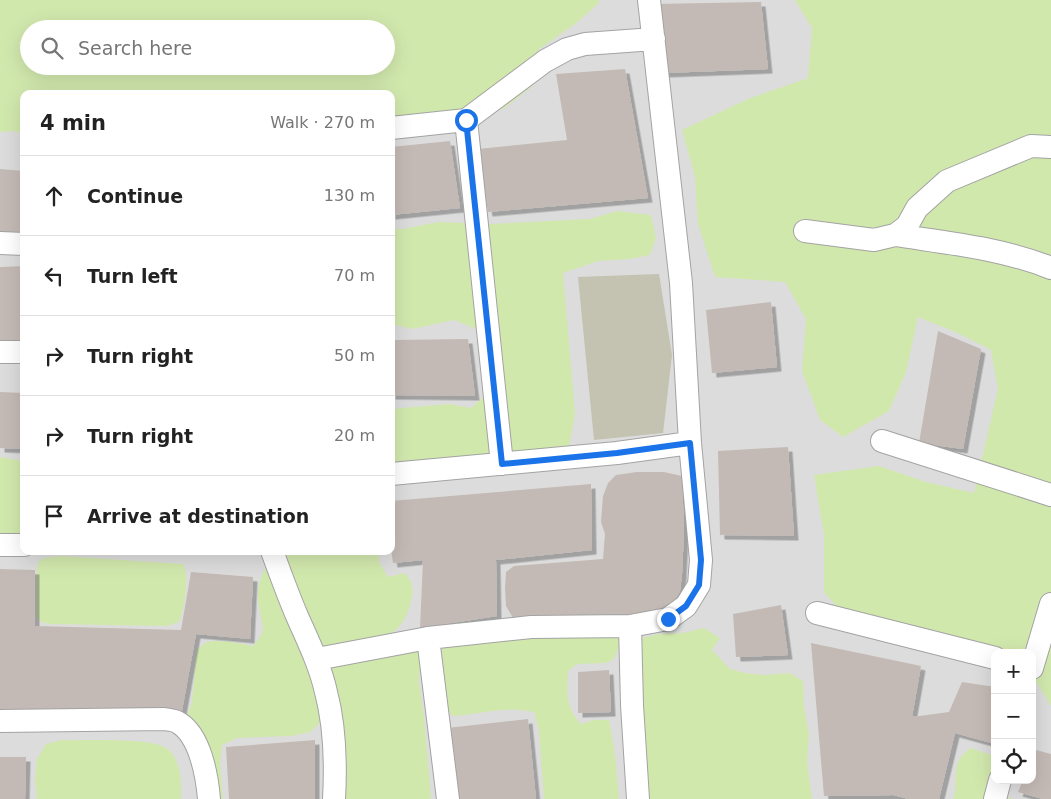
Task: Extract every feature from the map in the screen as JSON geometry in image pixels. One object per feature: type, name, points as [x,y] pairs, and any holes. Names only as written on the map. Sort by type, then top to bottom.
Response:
[{"type":"street","points":[[316,659],[428,638],[531,627],[630,626],[668,619],[686,606],[699,585],[701,560],[690,443],[681,283],[649,0]]},
{"type":"street","points":[[395,128],[466,120],[545,61],[567,49],[584,44],[654,39]]},
{"type":"street","points":[[466,120],[502,464]]},
{"type":"street","points":[[895,235],[907,226],[916,208],[947,180],[1031,146],[1051,147]]},
{"type":"street","points":[[805,231],[874,240],[895,235],[993,250],[1051,268]]},
{"type":"street","points":[[0,243],[20,244]]},
{"type":"street","points":[[0,352],[20,352]]},
{"type":"street","points":[[882,442],[1051,495]]},
{"type":"street","points":[[395,474],[617,453],[690,443]]},
{"type":"street","points":[[0,545],[20,545]]},
{"type":"street","points":[[274,555],[296,615],[316,659],[327,693],[332,726],[335,773],[334,799]]},
{"type":"street","points":[[1036,655],[1051,604]]},
{"type":"street","points":[[817,613],[991,657]]},
{"type":"street","points":[[630,626],[632,705],[638,799]]},
{"type":"street","points":[[428,638],[448,799]]},
{"type":"street","points":[[0,721],[164,719],[178,722],[190,732],[198,746],[209,799]]},
{"type":"street","points":[[995,799],[999,784]]},
{"type":"shaded area","points":[[0,0],[1051,0],[1051,799],[0,799]]},
{"type":"shaded area","points":[[659,274],[672,355],[663,433],[594,440],[578,277]]},
{"type":"green space","points":[[0,0],[599,0],[599,3],[575,24],[538,50],[534,85],[503,109],[395,121],[395,90],[20,90],[20,133],[15,131],[0,132]]},
{"type":"green space","points":[[795,0],[1051,0],[1051,706],[1036,681],[1036,649],[991,649],[991,652],[849,621],[824,592],[824,535],[814,475],[879,466],[926,482],[974,493],[998,389],[991,350],[960,334],[918,317],[906,372],[889,411],[843,437],[820,420],[802,371],[806,319],[785,282],[715,277],[698,224],[695,177],[682,130],[748,99],[808,78],[812,28]]},
{"type":"green space","points":[[617,211],[651,215],[656,238],[650,255],[629,259],[598,261],[563,273],[575,414],[567,458],[404,464],[395,461],[395,409],[450,404],[471,408],[489,392],[493,346],[474,328],[454,320],[412,329],[395,325],[395,229],[438,222],[490,224],[590,219]]},
{"type":"green space","points":[[0,457],[20,460],[20,548],[0,547]]},
{"type":"green space","points":[[280,555],[379,555],[379,562],[388,577],[405,573],[412,584],[412,596],[405,618],[397,629],[382,636],[322,647]]},
{"type":"green space","points":[[61,556],[183,564],[186,585],[183,609],[179,622],[167,626],[49,624],[41,622],[37,617],[37,567],[39,561],[45,558]]},
{"type":"green space","points":[[267,566],[302,648],[322,712],[319,724],[310,732],[291,736],[237,738],[222,745],[220,764],[223,799],[197,799],[187,716],[192,702],[197,650],[207,642],[212,641],[253,646],[263,629],[258,595],[259,583]]},
{"type":"green space","points":[[704,628],[720,638],[712,650],[730,669],[765,675],[789,673],[803,681],[804,707],[809,734],[807,762],[812,799],[640,799],[636,657],[642,638],[658,634],[683,633]]},
{"type":"green space","points":[[515,635],[619,637],[619,647],[614,659],[605,663],[577,664],[568,671],[567,686],[572,712],[581,724],[593,720],[609,720],[615,755],[619,799],[544,799],[539,730],[534,712],[502,710],[453,716],[444,708],[438,656],[447,644]]},
{"type":"green space","points":[[421,650],[419,682],[424,716],[431,799],[338,799],[332,663]]},
{"type":"green space","points":[[61,740],[145,742],[166,748],[171,752],[178,764],[181,779],[181,799],[37,799],[35,780],[37,759],[46,744]]},
{"type":"green space","points":[[970,748],[991,755],[991,784],[997,784],[1001,794],[1012,799],[953,799],[957,765],[961,757]]},
{"type":"building","points":[[761,2],[768,69],[663,73],[654,4]]},
{"type":"building","points":[[625,69],[648,198],[488,212],[478,149],[567,140],[556,74]]},
{"type":"building","points":[[450,141],[460,208],[395,215],[395,147]]},
{"type":"building","points":[[0,169],[20,171],[20,238],[0,237]]},
{"type":"building","points":[[20,266],[20,343],[0,343],[0,267]]},
{"type":"building","points":[[771,302],[777,367],[712,373],[706,310]]},
{"type":"building","points":[[938,331],[981,349],[963,449],[919,443]]},
{"type":"building","points":[[468,339],[475,396],[395,395],[395,340]]},
{"type":"building","points":[[0,392],[20,393],[20,449],[0,448]]},
{"type":"building","points":[[788,447],[794,536],[720,535],[718,451]]},
{"type":"building","points":[[637,472],[664,472],[682,476],[684,531],[682,574],[680,591],[672,605],[655,614],[600,618],[513,618],[506,606],[506,572],[514,566],[603,559],[605,534],[601,522],[603,496],[608,483],[616,475]]},
{"type":"building","points":[[591,484],[592,550],[496,560],[497,616],[420,628],[423,560],[393,563],[392,555],[395,555],[395,501]]},
{"type":"building","points":[[0,569],[35,570],[35,626],[181,630],[191,572],[253,577],[250,639],[196,634],[181,716],[0,711]]},
{"type":"building","points":[[781,605],[788,655],[736,657],[733,614]]},
{"type":"building","points":[[811,643],[921,666],[912,717],[949,712],[962,682],[991,686],[991,743],[955,733],[939,799],[909,799],[893,795],[824,796]]},
{"type":"building","points":[[609,670],[611,712],[578,713],[578,672]]},
{"type":"building","points":[[528,719],[536,799],[459,799],[447,728]]},
{"type":"building","points":[[315,740],[315,799],[229,799],[226,747]]},
{"type":"building","points":[[1036,750],[1051,754],[1051,799],[1043,799],[1018,792],[1021,784],[1036,784]]},
{"type":"building","points":[[0,757],[26,757],[25,799],[0,799]]},
{"type":"route","points":[[466,120],[502,464],[617,453],[690,443],[701,560],[699,585],[686,606],[668,619]]}]
